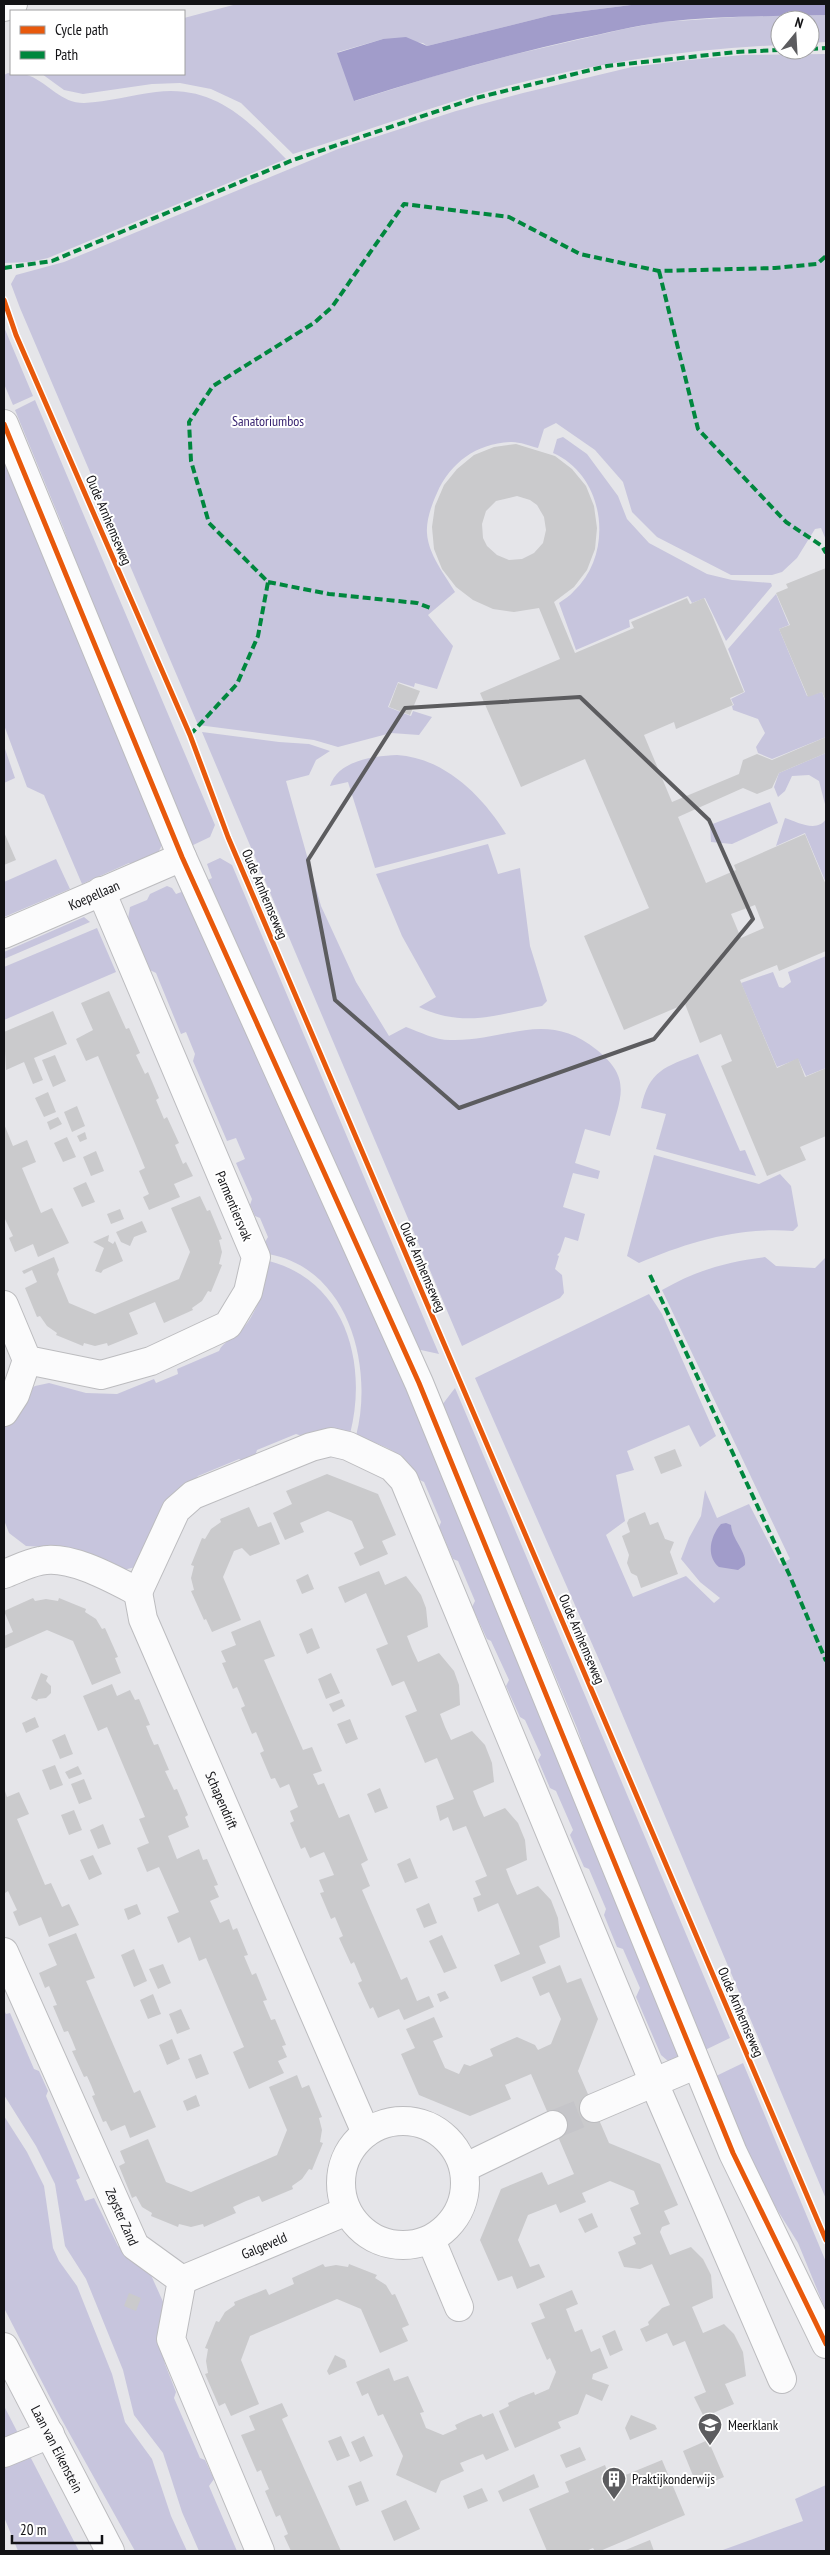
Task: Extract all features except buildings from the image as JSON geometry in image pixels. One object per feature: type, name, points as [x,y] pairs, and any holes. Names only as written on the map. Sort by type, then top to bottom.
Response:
[{"type":"street","points":[[4,7],[13,4]]},
{"type":"street","points":[[4,424],[182,857],[419,1384],[695,2065],[733,2153],[826,2344]]},
{"type":"street","name":"Koepellaan","points":[[4,934],[182,857]]},
{"type":"street","name":"Parmentiersvak","points":[[26,1360],[101,1375],[151,1361],[228,1325],[248,1292],[256,1257],[101,891]]},
{"type":"street","points":[[4,1305],[26,1360],[15,1395],[4,1412]]},
{"type":"street","points":[[6,1569],[41,1560],[67,1562],[105,1576],[138,1592],[176,1510],[193,1495],[311,1447],[331,1442],[348,1446],[392,1467],[404,1480],[654,2083],[782,2379]]},
{"type":"street","name":"Schapendrift","points":[[138,1592],[142,1619],[238,1834],[366,2133]]},
{"type":"street","name":"Zeyster Zand","points":[[4,1952],[135,2246],[182,2280]]},
{"type":"street","points":[[594,2108],[695,2065]]},
{"type":"street","points":[[404,2121],[424,2124],[446,2139],[456,2149],[464,2168],[466,2189],[460,2210],[448,2228],[430,2240],[412,2245],[392,2245],[374,2239],[358,2227],[347,2211],[341,2190],[342,2168],[351,2148],[366,2133],[384,2124],[404,2121]]},
{"type":"street","points":[[464,2168],[553,2125]]},
{"type":"street","name":"Galgeveld","points":[[182,2280],[347,2211]]},
{"type":"street","points":[[430,2240],[459,2307]]},
{"type":"street","points":[[182,2280],[171,2339],[260,2551]]},
{"type":"street","name":"Laan van Eikenstein","points":[[4,2347],[110,2551]]},
{"type":"street","points":[[4,2453],[50,2434]]},
{"type":"highlighted area","points":[[580,697],[709,820],[753,919],[654,1039],[459,1108],[335,1000],[308,860],[405,708]]},
{"type":"green space","points":[[237,4],[639,4],[552,15],[427,46],[423,43],[383,39],[338,52],[355,101],[431,77],[512,55],[624,29],[662,22],[770,16],[770,46],[642,58],[574,70],[507,86],[453,102],[293,154],[241,103],[211,89],[180,83],[152,84],[83,94],[64,90],[43,75],[185,75],[185,18]]},
{"type":"green space","points":[[820,15],[826,15],[826,42],[820,42]]},
{"type":"green space","name":"Sanatoriumbos","points":[[820,54],[826,54],[826,540],[821,528],[815,529],[797,558],[782,572],[772,575],[731,575],[657,537],[632,512],[623,482],[595,450],[556,423],[544,429],[538,448],[512,442],[499,443],[477,450],[467,456],[450,472],[437,493],[428,518],[428,541],[430,549],[455,592],[428,615],[453,646],[437,689],[415,683],[414,687],[398,682],[388,707],[411,716],[413,711],[432,717],[419,735],[391,733],[338,747],[314,740],[198,725],[20,308],[11,284],[16,275],[64,262],[338,149],[456,111],[632,67],[743,55],[770,55],[770,60],[820,60]]},
{"type":"green space","points":[[8,73],[10,75],[30,76],[62,97],[84,103],[156,92],[177,91],[196,94],[229,108],[258,131],[286,159],[48,258],[30,262],[4,263],[4,75]]},
{"type":"green space","points":[[4,327],[33,396],[13,405],[4,384]]},
{"type":"green space","points":[[35,400],[215,825],[210,837],[189,847],[114,666],[63,527],[15,410]]},
{"type":"green space","points":[[563,437],[587,454],[618,496],[627,519],[649,543],[707,574],[732,580],[771,583],[772,586],[726,641],[705,598],[692,603],[688,596],[629,620],[630,627],[576,650],[559,603],[572,593],[587,575],[595,556],[599,536],[598,516],[593,496],[584,479],[571,464],[553,453],[557,439]]},
{"type":"green space","points":[[4,439],[162,840],[160,850],[149,859],[135,865],[129,863],[82,884],[44,795],[27,787],[4,725]]},
{"type":"green space","points":[[776,594],[789,625],[779,629],[807,696],[822,692],[826,703],[826,737],[772,759],[758,753],[756,747],[765,733],[758,719],[733,710],[732,706],[734,705],[731,699],[745,692],[728,649]]},
{"type":"green space","points":[[202,732],[309,744],[330,751],[316,760],[309,775],[286,781],[321,906],[356,982],[389,1036],[406,1027],[444,1040],[470,1039],[525,1030],[543,1029],[560,1031],[578,1038],[597,1050],[616,1070],[621,1090],[610,1136],[585,1129],[575,1163],[600,1171],[598,1179],[573,1173],[563,1207],[585,1214],[578,1241],[565,1237],[560,1252],[557,1255],[559,1256],[555,1269],[562,1275],[564,1293],[560,1298],[462,1346]]},
{"type":"green space","points":[[4,746],[15,778],[4,783]]},
{"type":"green space","points":[[826,753],[826,808],[819,781],[809,775],[792,776],[785,791],[778,797],[774,787],[779,773]]},
{"type":"green space","points":[[397,755],[430,763],[460,781],[485,806],[506,834],[375,868],[348,782],[330,786],[334,777],[349,765],[368,758]]},
{"type":"green space","points":[[770,802],[778,823],[732,844],[711,842],[710,825]]},
{"type":"green space","points":[[785,818],[812,826],[822,823],[826,819],[826,883],[805,833],[776,846]]},
{"type":"green space","points":[[488,844],[498,874],[520,868],[530,946],[547,1001],[542,1006],[480,1018],[451,1017],[435,1013],[419,1007],[436,997],[402,936],[376,874]]},
{"type":"green space","points":[[220,858],[232,865],[439,1354],[421,1350],[417,1352],[353,1202],[235,956],[204,882],[212,878],[207,864]]},
{"type":"green space","points":[[56,859],[70,889],[4,917],[4,882]]},
{"type":"green space","points":[[167,886],[172,888],[176,894],[184,891],[348,1246],[593,1842],[679,2058],[668,2061],[661,2055],[636,1997],[640,1988],[623,1949],[617,1947],[604,1915],[606,1909],[589,1869],[584,1867],[570,1835],[573,1830],[556,1791],[550,1788],[538,1760],[541,1755],[525,1720],[520,1717],[506,1686],[509,1680],[491,1641],[487,1639],[472,1607],[475,1601],[458,1561],[453,1559],[439,1527],[441,1522],[424,1482],[418,1478],[399,1455],[381,1445],[356,1436],[361,1409],[361,1380],[357,1352],[349,1324],[336,1300],[318,1279],[296,1263],[268,1254],[265,1242],[268,1237],[260,1218],[255,1216],[250,1205],[252,1199],[236,1163],[245,1159],[236,1138],[227,1141],[193,1061],[195,1054],[186,1032],[181,1034],[156,973],[150,970],[128,919],[130,907],[147,900],[150,894]]},
{"type":"green space","points":[[84,917],[90,922],[4,959],[4,952]]},
{"type":"green space","points":[[97,928],[116,972],[4,1020],[4,967]]},
{"type":"green space","points":[[826,956],[826,1068],[806,1076],[798,1059],[777,1067],[741,983],[773,972],[779,987],[783,988],[791,982],[788,972]]},
{"type":"green space","points":[[698,1054],[740,1151],[745,1150],[756,1176],[656,1149],[666,1114],[641,1108],[644,1095],[649,1085],[660,1072]]},
{"type":"green space","points":[[654,1155],[759,1184],[780,1174],[791,1186],[798,1226],[793,1231],[753,1231],[714,1238],[676,1249],[639,1263],[627,1256]]},
{"type":"green space","points":[[765,1257],[776,1266],[815,1268],[826,1257],[826,2199],[604,1671],[475,1378],[649,1294],[662,1314],[716,1436],[700,1447],[689,1425],[627,1451],[634,1470],[616,1475],[625,1521],[606,1535],[633,1597],[686,1576],[714,1603],[720,1598],[700,1582],[681,1559],[689,1538],[701,1516],[705,1490],[717,1518],[749,1504],[780,1564],[790,1559],[662,1290],[687,1277],[712,1268],[737,1261]]},
{"type":"green space","points":[[269,1261],[295,1271],[317,1287],[333,1306],[345,1329],[353,1354],[356,1380],[355,1407],[350,1434],[325,1430],[302,1436],[296,1434],[257,1450],[255,1456],[243,1461],[239,1459],[198,1476],[136,1567],[123,1570],[46,1547],[26,1546],[9,1533],[4,1520],[4,1429],[23,1394],[35,1386],[49,1383],[86,1393],[117,1394],[154,1379],[156,1383],[178,1374],[177,1369],[219,1351],[223,1345],[244,1327],[254,1313],[261,1295]]},
{"type":"green space","points":[[455,1388],[730,2038],[703,2051],[603,1804],[577,1728],[442,1405]]},
{"type":"green space","points":[[4,2010],[6,2014],[10,2013],[34,2069],[39,2071],[48,2091],[46,2096],[80,2178],[76,2180],[85,2201],[94,2198],[118,2246],[146,2264],[169,2315],[161,2347],[165,2364],[176,2392],[174,2398],[200,2458],[205,2460],[214,2479],[209,2486],[237,2551],[199,2551],[182,2512],[163,2453],[134,2415],[123,2370],[86,2279],[65,2246],[55,2184],[36,2146],[4,2095]]},
{"type":"green space","points":[[743,2063],[826,2262],[826,2311],[798,2243],[763,2187],[714,2077]]},
{"type":"green space","points":[[4,2116],[27,2152],[44,2186],[53,2248],[59,2261],[77,2286],[112,2374],[125,2422],[152,2459],[171,2516],[187,2551],[135,2551],[58,2413],[4,2308]]},
{"type":"green space","points":[[4,2406],[79,2551],[18,2551],[4,2517]]},
{"type":"green space","points":[[826,2485],[826,2551],[720,2551],[803,2521],[795,2499]]},
{"type":"shaded area","points":[[639,4],[826,4],[826,15],[820,15],[820,10],[770,10],[770,16],[663,22],[610,32],[437,75],[354,101],[337,53],[383,39],[406,37],[427,46],[552,15]]},
{"type":"shaded area","points":[[721,1524],[731,1525],[734,1536],[744,1555],[745,1565],[738,1570],[719,1567],[712,1557],[711,1546],[714,1534]]},
{"type":"tunnel","points":[[553,2125],[594,2108]]},
{"type":"marked path","points":[[820,48],[826,48]]},
{"type":"marked path","points":[[4,268],[52,261],[293,160],[476,98],[607,66],[736,52],[770,50]]},
{"type":"marked path","points":[[190,735],[237,684],[258,636],[268,582],[209,523],[191,461],[189,422],[213,386],[314,323],[332,307],[404,204],[509,217],[580,254],[659,271],[775,268],[817,264],[826,256]]},
{"type":"marked path","points":[[659,271],[698,429],[786,522],[822,546],[826,553]]},
{"type":"marked path","points":[[268,582],[329,594],[417,603],[433,609]]},
{"type":"marked path","points":[[650,1275],[789,1574],[826,1661]]},
{"type":"cycle path","name":"Oude Arnhemseweg","points":[[4,300],[16,335],[190,735],[228,837],[826,2240]]},
{"type":"cycle path","points":[[4,424],[182,857],[419,1383],[733,2153],[826,2344]]},
{"type":"place","name":"Meerklank","points":[[710,2446]]},
{"type":"place","name":"Praktijkonderwijs","points":[[614,2500]]}]
